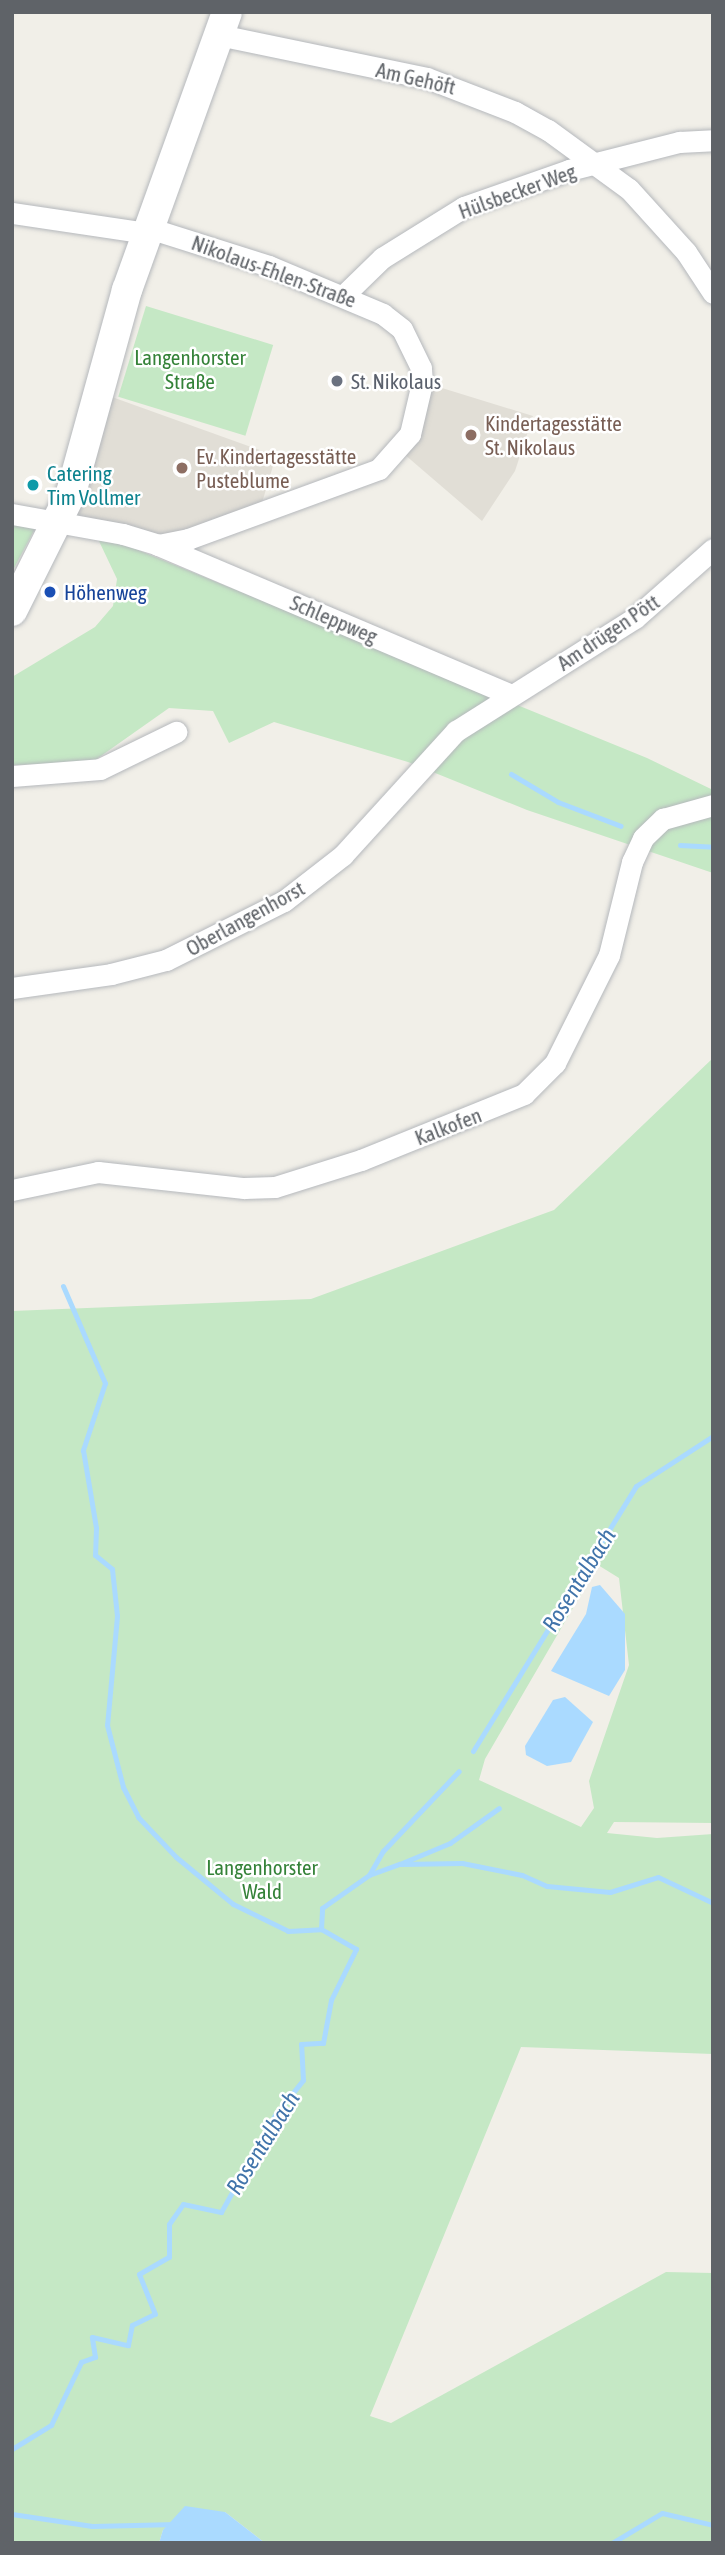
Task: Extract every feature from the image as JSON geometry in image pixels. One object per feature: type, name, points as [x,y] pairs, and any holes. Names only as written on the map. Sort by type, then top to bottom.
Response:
[{"type":"street","name":"Am Gehöft","points":[[219,20],[457,87],[537,124],[596,163]]},
{"type":"street","points":[[12,611],[59,523],[81,465],[121,313],[219,20]]},
{"type":"street","name":"Hülsbecker Weg","points":[[345,294],[382,258],[464,207],[596,163],[679,142],[713,140]]},
{"type":"street","points":[[596,163],[655,215],[713,293]]},
{"type":"street","name":"Nikolaus-Ehlen-Straße","points":[[12,213],[148,231],[345,294],[383,314],[410,341],[422,383],[410,434],[379,470],[188,539],[158,545],[123,534],[59,523]]},
{"type":"street","points":[[12,514],[59,523]]},
{"type":"street","name":"Schleppweg","points":[[158,545],[501,699]]},
{"type":"street","name":"Am drügen Pött","points":[[501,699],[635,618],[713,549]]},
{"type":"street","name":"Oberlangenhorst","points":[[12,988],[111,974],[166,960],[284,901],[343,855],[456,731],[501,699]]},
{"type":"street","points":[[12,776],[100,769],[176,732]]},
{"type":"street","name":"Kalkofen","points":[[12,1190],[98,1171],[244,1188],[275,1187],[361,1160],[524,1094],[555,1063],[609,955],[632,862],[643,838],[663,819],[713,805]]},
{"type":"shaded area","name":"Kindertagesstätte St. Nikolaus","points":[[429,384],[533,416],[515,471],[482,521],[404,454],[425,417]]},
{"type":"shaded area","name":"Ev. Kindertagesstätte Pusteblume","points":[[112,397],[276,456],[261,506],[159,539],[75,514]]},
{"type":"green space","name":"Langenhorster Straße","points":[[146,306],[273,345],[245,436],[118,397]]},
{"type":"green space","points":[[12,523],[37,525],[12,572]]},
{"type":"green space","points":[[98,539],[133,548],[647,758],[713,790],[713,873],[527,810],[408,762],[274,722],[229,743],[213,711],[169,708],[91,763],[12,765],[12,677],[95,627],[113,606],[117,579]]},
{"type":"green space","name":"Langenhorster Wald","points":[[713,1058],[713,1823],[614,1822],[607,1833],[657,1838],[713,1834],[713,2054],[521,2047],[370,2416],[391,2423],[666,2272],[713,2273],[713,2543],[265,2543],[225,2512],[163,2530],[159,2543],[12,2543],[12,1311],[311,1299],[554,1210]],"holes":[[[598,1565],[619,1578],[629,1665],[589,1781],[594,1808],[581,1827],[479,1780],[485,1759]]]},
{"type":"water","points":[[600,1585],[625,1614],[625,1670],[609,1696],[551,1671],[586,1614],[592,1587]]},
{"type":"water","points":[[565,1697],[593,1722],[571,1762],[547,1766],[526,1755],[525,1746],[553,1700]]},
{"type":"water","points":[[185,2506],[225,2512],[265,2543],[159,2543],[163,2530]]},
{"type":"waterway","points":[[511,774],[558,802],[621,826]]},
{"type":"waterway","points":[[680,845],[713,847]]},
{"type":"waterway","points":[[63,1286],[105,1383],[83,1450],[96,1528],[95,1555],[112,1569],[117,1616],[107,1725],[123,1787],[138,1817],[176,1857],[233,1904],[288,1931],[321,1929]]},
{"type":"waterway","name":"Rosentalbach","points":[[473,1751],[636,1486],[713,1436]]},
{"type":"waterway","name":"Rosentalbach","points":[[12,2449],[51,2425],[81,2362],[95,2357],[92,2337],[128,2345],[132,2325],[155,2314],[139,2274],[169,2257],[169,2224],[183,2204],[221,2212],[275,2115],[303,2080],[301,2044],[323,2043],[331,2000],[356,1949],[321,1929],[322,1908],[369,1875],[383,1851],[459,1771]]},
{"type":"waterway","points":[[402,1863],[450,1843],[499,1808]]},
{"type":"waterway","points":[[369,1875],[400,1864],[462,1863],[522,1875],[547,1886],[610,1892],[658,1877],[713,1903]]},
{"type":"waterway","points":[[612,2543],[662,2513],[713,2525]]},
{"type":"waterway","points":[[12,2514],[92,2526],[177,2524]]},
{"type":"place","name":"St. Nikolaus","points":[[337,381]]},
{"type":"place","name":"Kindertagesstätte St. Nikolaus","points":[[471,435]]},
{"type":"place","name":"Ev. Kindertagesstätte Pusteblume","points":[[182,468]]},
{"type":"place","name":"Catering Tim Vollmer","points":[[33,485]]},
{"type":"place","name":"Höhenweg","points":[[50,592]]}]
